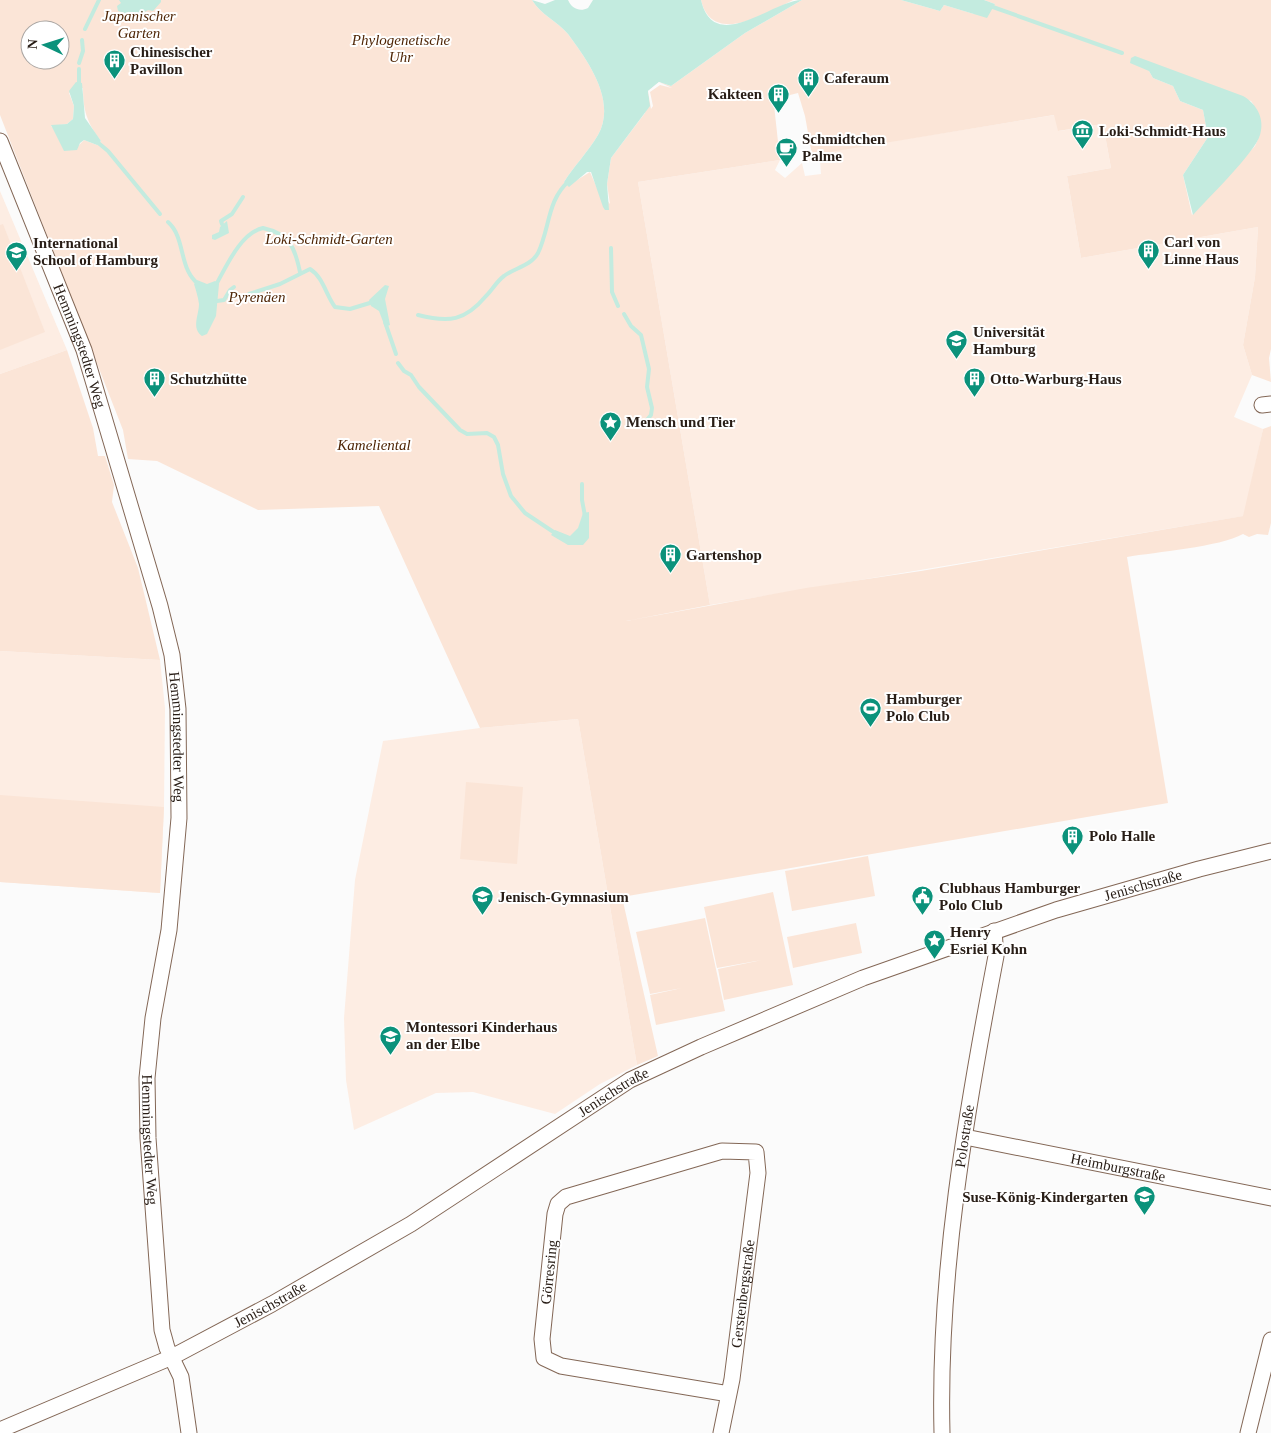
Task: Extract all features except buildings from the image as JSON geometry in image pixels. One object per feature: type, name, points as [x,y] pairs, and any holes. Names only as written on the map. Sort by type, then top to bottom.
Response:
[{"type":"street","name":"Hemmingstedter Weg","points":[[0,141],[84,350],[160,606],[172,655],[178,709],[179,818],[169,930],[152,1018],[147,1086],[148,1138],[162,1330],[164,1340],[181,1378],[189,1433]]},
{"type":"street","name":"Jenischstraße","points":[[0,1430],[172,1357],[272,1304],[411,1224],[630,1080],[701,1047],[863,978],[994,931],[1072,905],[1271,851]]},
{"type":"street","name":"Polostraße","points":[[942,1433],[941,1368],[943,1315],[958,1173],[996,956],[994,931]]},
{"type":"street","name":"Heimburgstraße","points":[[965,1137],[1271,1198]]},
{"type":"street","name":"Görresring","points":[[729,1394],[561,1366],[544,1358],[542,1339],[555,1214],[558,1204],[566,1198],[654,1170],[722,1151],[756,1152]]},
{"type":"street","name":"Gerstenbergstraße","points":[[721,1433],[729,1394],[758,1173],[756,1152]]},
{"type":"street","points":[[1248,1433],[1271,1340]]},
{"type":"shaded area","points":[[119,0],[161,0],[161,2],[153,11],[148,10],[137,17],[118,11],[117,6],[121,3]]},
{"type":"shaded area","points":[[532,0],[545,4],[555,0],[568,0],[574,8],[582,10],[588,8],[593,0],[701,0],[708,16],[718,24],[731,25],[746,21],[790,2],[802,0],[745,33],[671,86],[659,82],[648,91],[650,106],[611,158],[607,184],[609,210],[605,210],[591,172],[587,172],[569,187],[564,182],[598,135],[603,122],[604,109],[598,82],[584,56],[568,34],[540,10]]},
{"type":"shaded area","points":[[901,0],[984,0],[995,4],[987,18],[944,5],[940,11]]},
{"type":"shaded area","points":[[1135,56],[1243,96],[1259,112],[1261,129],[1256,143],[1240,164],[1193,215],[1183,175],[1208,137],[1203,110],[1180,101],[1173,86],[1153,78],[1149,71],[1130,63],[1131,58]]},
{"type":"shaded area","points":[[76,82],[82,83],[85,118],[101,141],[97,145],[84,140],[80,143],[77,150],[64,151],[51,125],[67,124],[73,119],[74,106],[69,91]]},
{"type":"shaded area","name":"Universität Hamburg","points":[[1055,115],[1059,131],[1103,124],[1111,168],[1067,176],[1081,258],[1258,227],[1255,277],[1243,345],[1252,375],[1234,417],[1263,429],[1244,516],[710,605],[638,182],[780,160],[775,170],[785,178],[802,163],[805,176],[821,174],[820,160],[808,161],[807,155]]},
{"type":"shaded area","name":"International School of Hamburg","points":[[0,191],[67,350],[0,374]]},
{"type":"shaded area","points":[[227,221],[229,233],[215,240],[212,239],[212,235],[219,232],[220,227]]},
{"type":"shaded area","points":[[197,280],[207,284],[215,281],[219,284],[216,316],[207,334],[202,336],[196,325],[199,304],[194,284]]},
{"type":"shaded area","points":[[385,285],[389,286],[385,299],[390,325],[385,327],[379,311],[371,306],[369,300]]},
{"type":"shaded area","points":[[589,512],[589,538],[583,545],[568,545],[551,535],[555,530],[570,536],[578,528],[583,513]]},
{"type":"shaded area","points":[[0,651],[160,660],[165,708],[164,807],[160,893],[0,882]]},
{"type":"shaded area","name":"Jenisch-Gymnasium","points":[[578,719],[637,1065],[600,1084],[555,1114],[473,1092],[436,1093],[354,1130],[346,1080],[344,1018],[355,880],[383,741],[480,728]]},
{"type":"green space","name":"Loki-Schmidt-Garten","points":[[0,0],[532,0],[540,10],[568,34],[584,56],[598,82],[602,95],[603,122],[598,135],[564,182],[577,180],[590,172],[597,188],[610,204],[607,184],[611,158],[645,113],[648,91],[659,82],[671,86],[745,33],[802,0],[901,0],[940,11],[944,5],[974,14],[995,4],[984,0],[1271,0],[1271,349],[1269,358],[1271,382],[1252,375],[1243,345],[1255,277],[1258,227],[1081,258],[1067,176],[1111,168],[1103,124],[1058,131],[1054,115],[812,155],[805,116],[798,93],[786,96],[774,105],[780,160],[638,182],[710,605],[626,621],[806,588],[921,571],[1243,516],[1263,429],[1271,426],[1271,523],[1268,535],[1257,534],[1249,537],[1243,534],[1233,539],[1204,546],[1127,557],[1168,803],[622,897],[658,1056],[637,1065],[578,719],[480,728],[379,506],[258,510],[157,461],[128,459],[123,430],[0,115]],"holes":[[[1149,71],[1251,101],[1259,117],[1260,128],[1255,146],[1192,215],[1183,175],[1208,137],[1203,110],[1180,101],[1173,86],[1153,78]],[[83,88],[87,116],[92,128],[101,141],[97,145],[84,140],[77,147],[51,126],[67,124],[73,119],[74,106],[69,93]]]},
{"type":"green space","points":[[701,0],[793,0],[755,18],[728,24],[716,22],[707,14]]},
{"type":"green space","points":[[3,224],[45,332],[0,350],[0,225]]},
{"type":"green space","points":[[67,350],[93,428],[98,456],[105,456],[114,485],[112,502],[138,568],[160,660],[0,651],[0,374]]},
{"type":"green space","points":[[466,782],[523,787],[517,864],[460,859]]},
{"type":"green space","points":[[0,795],[164,807],[160,893],[0,882]]},
{"type":"green space","points":[[868,856],[875,896],[792,911],[785,871]]},
{"type":"green space","points":[[773,892],[793,985],[724,1000],[718,969],[762,960],[717,968],[704,907]]},
{"type":"green space","points":[[705,918],[725,1011],[656,1025],[650,995],[682,988],[650,994],[636,932]]},
{"type":"green space","points":[[856,923],[862,953],[793,968],[787,937]]},
{"type":"pier","points":[[659,82],[672,88],[660,85],[650,92],[653,106],[651,109],[648,91]]},
{"type":"waterway","points":[[85,29],[99,0]]},
{"type":"waterway","points":[[990,6],[1122,53]]},
{"type":"waterway","points":[[79,63],[83,51],[82,40]]},
{"type":"waterway","points":[[79,69],[79,86]]},
{"type":"waterway","points":[[96,141],[108,151],[160,214]]},
{"type":"waterway","points":[[418,315],[439,319],[456,318],[463,315],[471,311],[504,276],[531,261],[538,253],[542,244],[557,197],[569,181]]},
{"type":"waterway","points":[[222,224],[221,221],[232,214],[243,197]]},
{"type":"waterway","points":[[168,222],[177,235],[186,267],[195,281]]},
{"type":"waterway","points":[[217,283],[241,243],[255,231],[263,228],[279,234],[290,243],[300,272]]},
{"type":"waterway","points":[[611,248],[612,292],[618,306]]},
{"type":"waterway","points":[[249,294],[280,284],[310,269],[321,281],[335,307],[350,309],[373,302]]},
{"type":"waterway","points":[[217,301],[224,300],[234,287]]},
{"type":"waterway","points":[[624,314],[631,326],[641,335],[649,369],[647,387],[652,408],[651,415],[646,421],[634,425]]},
{"type":"waterway","points":[[385,322],[396,354]]},
{"type":"waterway","points":[[398,363],[460,430],[467,434],[487,433],[494,437],[498,445],[503,474],[511,496],[525,513],[558,535]]},
{"type":"waterway","points":[[582,484],[585,516]]},
{"type":"place","name":"Chinesischer Pavillon","points":[[114,80]]},
{"type":"place","name":"Caferaum","points":[[808,97]]},
{"type":"place","name":"Kakteen","points":[[778,113]]},
{"type":"place","name":"Loki-Schmidt-Haus","points":[[1083,150]]},
{"type":"place","name":"Schmidtchen Palme","points":[[786,167]]},
{"type":"place","name":"Carl von Linne Haus","points":[[1148,270]]},
{"type":"place","name":"International School of Hamburg","points":[[17,271]]},
{"type":"place","name":"Universität Hamburg","points":[[957,360]]},
{"type":"place","name":"Schutzhütte","points":[[154,398]]},
{"type":"place","name":"Otto-Warburg-Haus","points":[[974,398]]},
{"type":"place","name":"Mensch und Tier","points":[[610,441]]},
{"type":"place","name":"Gartenshop","points":[[670,574]]},
{"type":"place","name":"Hamburger Polo Club","points":[[870,727]]},
{"type":"place","name":"Polo Halle","points":[[1073,855]]},
{"type":"place","name":"Jenisch-Gymnasium","points":[[482,916]]},
{"type":"place","name":"Clubhaus Hamburger Polo Club","points":[[923,916]]},
{"type":"place","name":"Henry Esriel Kohn","points":[[934,960]]},
{"type":"place","name":"Montessori Kinderhaus an der Elbe","points":[[390,1055]]},
{"type":"place","name":"Suse-König-Kindergarten","points":[[1144,1216]]},
{"type":"park label","name":"Japanischer Garten","points":[[139,24]]},
{"type":"park label","name":"Phylogenetische Uhr","points":[[401,48]]},
{"type":"park label","name":"Pyrenäen","points":[[257,297]]},
{"type":"park label","name":"Kameliental","points":[[374,445]]}]
